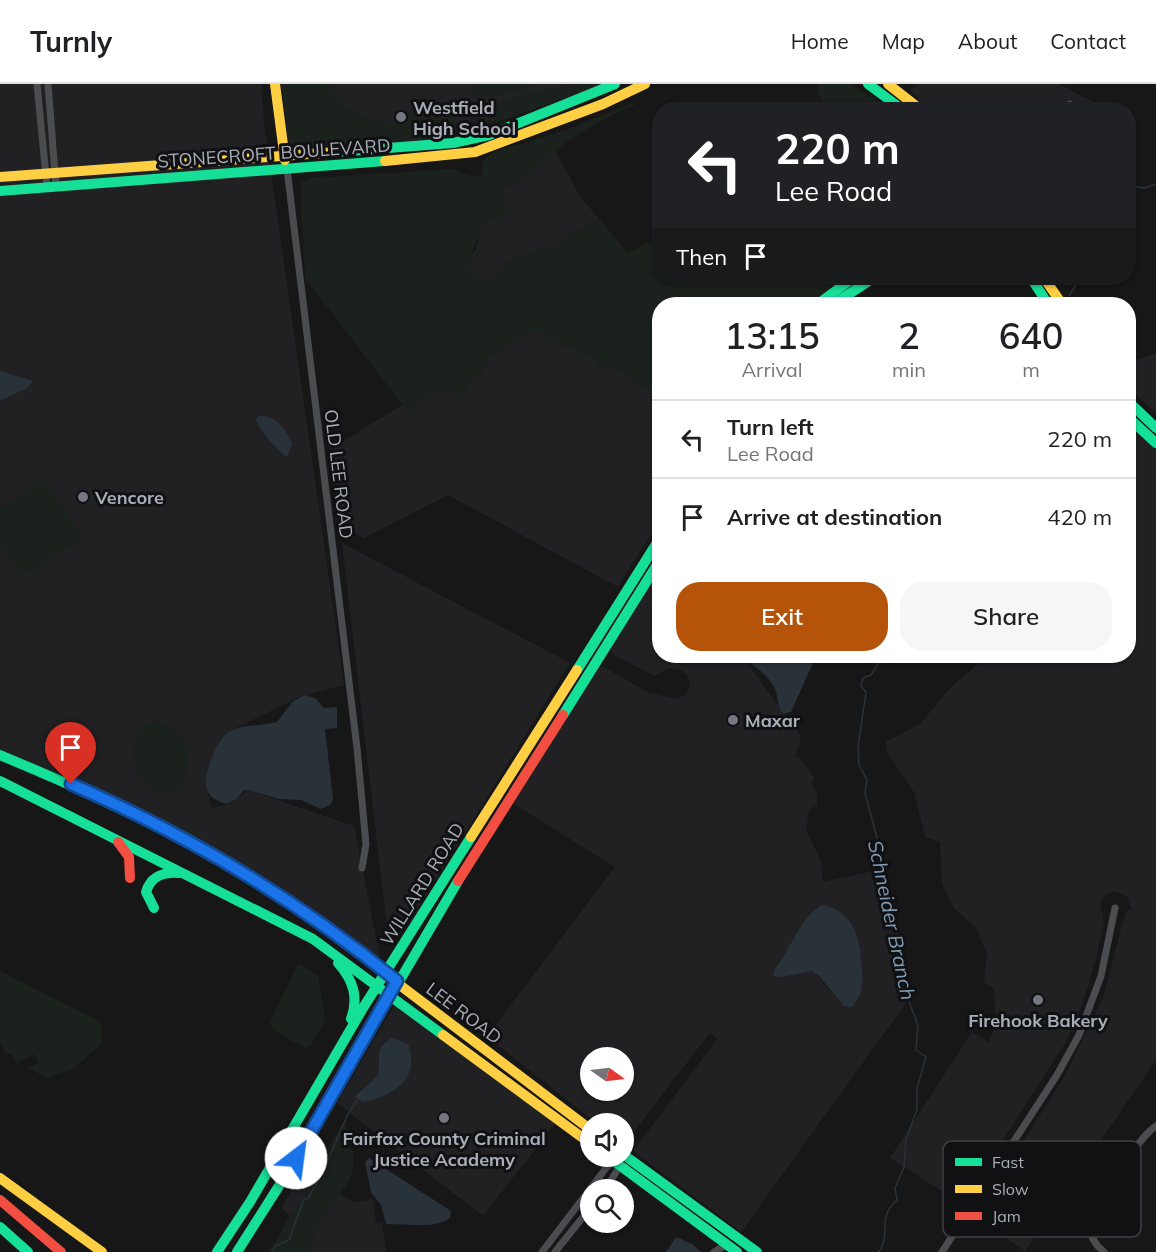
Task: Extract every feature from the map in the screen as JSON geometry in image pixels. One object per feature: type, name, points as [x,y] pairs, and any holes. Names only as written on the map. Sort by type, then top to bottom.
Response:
[{"type":"main road","name":"OLD LEE ROAD","points":[[275,84],[287,169]]},
{"type":"main road","name":"STONECROFT BOULEVARD","points":[[0,177],[471,140],[509,128],[615,84]]},
{"type":"main road","name":"STONECROFT BOULEVARD","points":[[0,191],[475,152],[603,104],[645,84]]},
{"type":"main road","points":[[868,84],[892,102]]},
{"type":"main road","points":[[888,84],[911,102]]},
{"type":"main road","points":[[827,297],[844,285]]},
{"type":"main road","points":[[844,297],[862,285]]},
{"type":"main road","points":[[1136,409],[1156,428]]},
{"type":"main road","points":[[1136,425],[1156,443]]},
{"type":"main road","name":"WILLARD ROAD","points":[[217,1252],[250,1202],[335,1053],[652,551]]},
{"type":"main road","name":"WILLARD ROAD","points":[[237,1252],[273,1197],[397,981],[652,573]]},
{"type":"main road","name":"LEE ROAD","points":[[0,755],[105,799],[212,854],[304,911],[580,1122]]},
{"type":"main road","name":"LEE ROAD","points":[[0,781],[304,933],[580,1136]]},
{"type":"main road","points":[[111,836],[129,857],[130,878]]},
{"type":"main road","points":[[154,908],[146,892],[151,880],[167,873],[185,873]]},
{"type":"main road","points":[[304,933],[340,964],[354,988],[355,1009],[335,1053]]},
{"type":"main road","points":[[628,1167],[725,1248],[737,1252]]},
{"type":"main road","points":[[630,1167],[757,1252]]},
{"type":"main road","points":[[0,1178],[102,1252]]},
{"type":"main road","points":[[0,1200],[61,1252]]},
{"type":"main road","points":[[0,1227],[28,1252]]},
{"type":"street","points":[[37,84],[52,187]]},
{"type":"street","points":[[48,84],[50,173]]},
{"type":"street","name":"OLD LEE ROAD","points":[[287,169],[357,748],[366,844],[362,868]]},
{"type":"street","points":[[1014,1141],[1057,1075],[1079,1035],[1105,963],[1115,908]]},
{"type":"street","points":[[1139,1141],[1156,1126]]},
{"type":"street","points":[[542,1252],[611,1167]]},
{"type":"street","points":[[555,1252],[580,1221]]},
{"type":"street","points":[[942,1252],[952,1237]]},
{"type":"street","points":[[1094,1237],[1104,1252]]},
{"type":"street","points":[[714,1252],[725,1248]]},
{"type":"shaded area","points":[[0,84],[261,84],[264,122],[344,685],[299,697],[228,732],[219,740],[205,785],[212,808],[232,803],[248,790],[354,826],[381,963],[281,896],[158,826],[0,762]]},
{"type":"shaded area","points":[[281,84],[332,84],[335,87],[329,95],[338,102],[365,117],[385,122],[407,123],[408,111],[422,111],[432,106],[442,115],[455,117],[457,128],[449,137],[294,143],[289,135]]},
{"type":"shaded area","name":"Westfield High School","points":[[282,84],[604,84],[453,138],[402,144],[376,142],[289,148]]},
{"type":"shaded area","points":[[471,84],[540,84],[480,100],[471,95]]},
{"type":"shaded area","points":[[568,84],[597,84],[487,125],[474,122],[474,125],[469,114],[472,110]]},
{"type":"shaded area","points":[[818,84],[850,84],[880,102],[823,102],[817,92]]},
{"type":"shaded area","points":[[919,84],[1059,84],[1093,102],[922,102],[910,90]]},
{"type":"shaded area","points":[[635,102],[635,105],[599,122],[565,143],[502,192],[505,210],[498,221],[487,220],[484,225],[473,252],[469,271],[487,282],[510,261],[554,245],[599,219],[628,253],[652,240],[652,285],[834,285],[820,297],[652,297],[652,390],[643,385],[640,389],[634,385],[635,381],[606,364],[603,369],[596,365],[598,360],[567,345],[564,349],[558,345],[560,341],[540,331],[538,335],[532,332],[489,357],[479,379],[475,376],[461,399],[456,399],[458,395],[447,389],[444,393],[438,390],[416,404],[411,416],[305,278],[300,182],[312,178],[451,169],[471,176],[482,175],[482,163],[490,153],[566,130]]},
{"type":"shaded area","points":[[555,150],[580,196],[599,219],[554,245],[510,261],[487,282],[479,279],[469,271],[469,260],[477,247],[480,230],[502,192]]},
{"type":"shaded area","points":[[538,321],[652,383],[652,533],[618,587],[448,495],[364,538],[338,525],[329,450]]},
{"type":"shaded area","points":[[1156,353],[1156,414],[1136,394],[1136,360]]},
{"type":"shaded area","points":[[0,371],[33,381],[27,388],[0,401]]},
{"type":"shaded area","points":[[258,416],[270,417],[287,433],[292,444],[287,457],[260,428],[256,420]]},
{"type":"shaded area","points":[[1136,431],[1156,448],[1156,1060],[1100,1141],[1023,1141],[1063,1079],[1103,998],[1122,925],[1127,910],[1131,910],[1128,897],[1115,891],[1106,894],[1100,902],[1104,922],[1097,955],[1082,1005],[1066,1042],[1002,1141],[943,1141],[943,1192],[890,1158],[972,1032],[989,1042],[996,1024],[994,989],[984,982],[987,954],[976,928],[954,908],[942,884],[940,842],[925,837],[914,792],[887,753],[886,742],[920,724],[951,687],[978,664],[1136,663]]},
{"type":"shaded area","points":[[42,482],[48,483],[83,539],[21,576],[0,543],[0,508]]},
{"type":"shaded area","points":[[342,543],[570,663],[404,932],[397,936],[390,934],[387,928]]},
{"type":"shaded area","points":[[652,580],[652,663],[747,663],[800,734],[800,745],[794,758],[798,756],[815,779],[811,782],[817,793],[817,805],[809,811],[806,829],[821,862],[823,882],[881,869],[908,1000],[741,1232],[634,1152],[717,1039],[710,1033],[634,1131],[634,1113],[583,1113],[498,1045],[484,1040],[615,867],[512,803],[595,668],[602,666],[649,693],[677,699],[686,694],[690,686],[688,676],[681,670],[669,668],[654,676],[614,655],[610,645]],"holes":[[[817,906],[844,1006],[815,973],[806,970],[790,975],[775,968]]]},
{"type":"shaded area","points":[[750,663],[813,663],[791,712],[784,714],[780,708],[776,690],[763,673]]},
{"type":"shaded area","points":[[305,695],[315,698],[324,708],[337,707],[337,728],[325,729],[333,799],[330,805],[321,809],[301,800],[280,799],[248,790],[243,791],[237,799],[227,804],[211,796],[206,787],[207,775],[215,750],[223,737],[239,728],[277,722],[293,701]]},
{"type":"shaded area","points":[[153,722],[166,724],[176,731],[187,753],[188,765],[185,777],[179,787],[170,794],[158,792],[148,785],[134,764],[132,752],[134,740],[141,729]]},
{"type":"shaded area","points":[[824,905],[846,917],[857,936],[860,947],[862,984],[861,993],[852,1007],[844,1006],[819,976],[811,971],[782,977],[773,976],[775,968],[804,922],[817,908]]},
{"type":"shaded area","points":[[298,963],[318,975],[325,1020],[310,1046],[305,1048],[273,1030],[270,1022]]},
{"type":"shaded area","points":[[0,971],[101,1022],[102,1043],[72,1070],[47,1078],[28,1068],[39,1062],[33,1054],[16,1064],[11,1054],[7,1055],[0,1044]]},
{"type":"shaded area","points":[[398,999],[556,1123],[483,1216],[337,1103]]},
{"type":"shaded area","points":[[392,1038],[408,1044],[411,1067],[408,1076],[395,1090],[364,1102],[355,1097],[378,1075],[380,1050]]},
{"type":"shaded area","points":[[344,1121],[348,1143],[354,1154],[352,1174],[323,1217],[311,1252],[269,1252],[294,1209],[306,1194],[320,1161]]},
{"type":"shaded area","points":[[369,1158],[451,1211],[450,1218],[427,1225],[386,1224],[381,1205],[371,1192],[365,1162]]},
{"type":"shaded area","points":[[303,1172],[354,1202],[373,1199],[376,1223],[382,1223],[386,1252],[299,1252],[294,1219],[281,1208]]},
{"type":"shaded area","points":[[676,1237],[692,1244],[701,1252],[666,1252]]},
{"type":"shaded area","points":[[1004,1237],[1035,1237],[1025,1251]]},
{"type":"waterway","name":"Schneider Branch","points":[[1136,187],[1145,188],[1156,184]]},
{"type":"waterway","name":"Schneider Branch","points":[[1069,296],[1076,285]]},
{"type":"waterway","name":"Schneider Branch","points":[[879,663],[871,675],[863,678],[861,686],[866,692],[858,747],[859,765],[867,780],[865,793],[877,838],[883,888],[905,962],[901,979],[918,1026],[916,1050],[926,1057],[917,1088],[917,1109],[906,1139],[904,1167],[895,1188],[897,1200],[887,1213],[883,1245],[879,1252]]},
{"type":"waterway","points":[[272,1252],[275,1246],[289,1240],[304,1199],[308,1198],[322,1174],[347,1116],[358,1099]]},
{"type":"traffic: fast","points":[[336,152],[453,143],[489,135],[615,84]]},
{"type":"traffic: fast","points":[[868,84],[892,102]]},
{"type":"traffic: fast","points":[[0,191],[385,161]]},
{"type":"traffic: fast","points":[[827,297],[844,285]]},
{"type":"traffic: fast","points":[[844,297],[862,285]]},
{"type":"traffic: fast","points":[[1036,285],[1043,297]]},
{"type":"traffic: fast","points":[[1136,409],[1156,428]]},
{"type":"traffic: fast","points":[[1136,425],[1156,443]]},
{"type":"traffic: fast","points":[[577,670],[652,551]]},
{"type":"traffic: fast","points":[[563,715],[652,573]]},
{"type":"traffic: fast","points":[[0,755],[110,803],[216,857],[285,898],[376,967]]},
{"type":"traffic: fast","points":[[0,781],[313,939],[443,1035]]},
{"type":"traffic: fast","points":[[217,1252],[250,1202],[363,1008],[471,837]]},
{"type":"traffic: fast","points":[[154,908],[146,892],[151,882],[163,874],[179,873]]},
{"type":"traffic: fast","points":[[237,1252],[284,1178],[458,881]]},
{"type":"traffic: fast","points":[[338,963],[353,989],[354,1003],[351,1019]]},
{"type":"traffic: fast","points":[[634,1162],[757,1252]]},
{"type":"traffic: fast","points":[[622,1167],[737,1252]]},
{"type":"traffic: fast","points":[[0,1227],[28,1252]]},
{"type":"traffic: slow","points":[[275,84],[285,160]]},
{"type":"traffic: slow","points":[[385,161],[475,152],[603,104],[645,84]]},
{"type":"traffic: slow","points":[[888,84],[911,102]]},
{"type":"traffic: slow","points":[[0,177],[336,152]]},
{"type":"traffic: slow","points":[[1049,285],[1057,297]]},
{"type":"traffic: slow","points":[[471,837],[577,670]]},
{"type":"traffic: slow","points":[[376,967],[580,1122]]},
{"type":"traffic: slow","points":[[443,1035],[580,1136]]},
{"type":"traffic: slow","points":[[0,1178],[102,1252]]},
{"type":"traffic: jam","points":[[458,881],[563,715]]},
{"type":"traffic: jam","points":[[118,842],[129,857],[130,878]]},
{"type":"traffic: jam","points":[[0,1200],[61,1252]]},
{"type":"place","name":"Westfield High School","points":[[401,117]]},
{"type":"place","name":"Vencore","points":[[83,497]]},
{"type":"place","name":"Maxar","points":[[733,720]]},
{"type":"place","name":"Firehook Bakery","points":[[1038,1000]]},
{"type":"place","name":"Fairfax County Criminal Justice Academy","points":[[444,1118]]},
{"type":"route","points":[[71,784],[225,861],[304,911],[397,981],[296,1158]]}]
